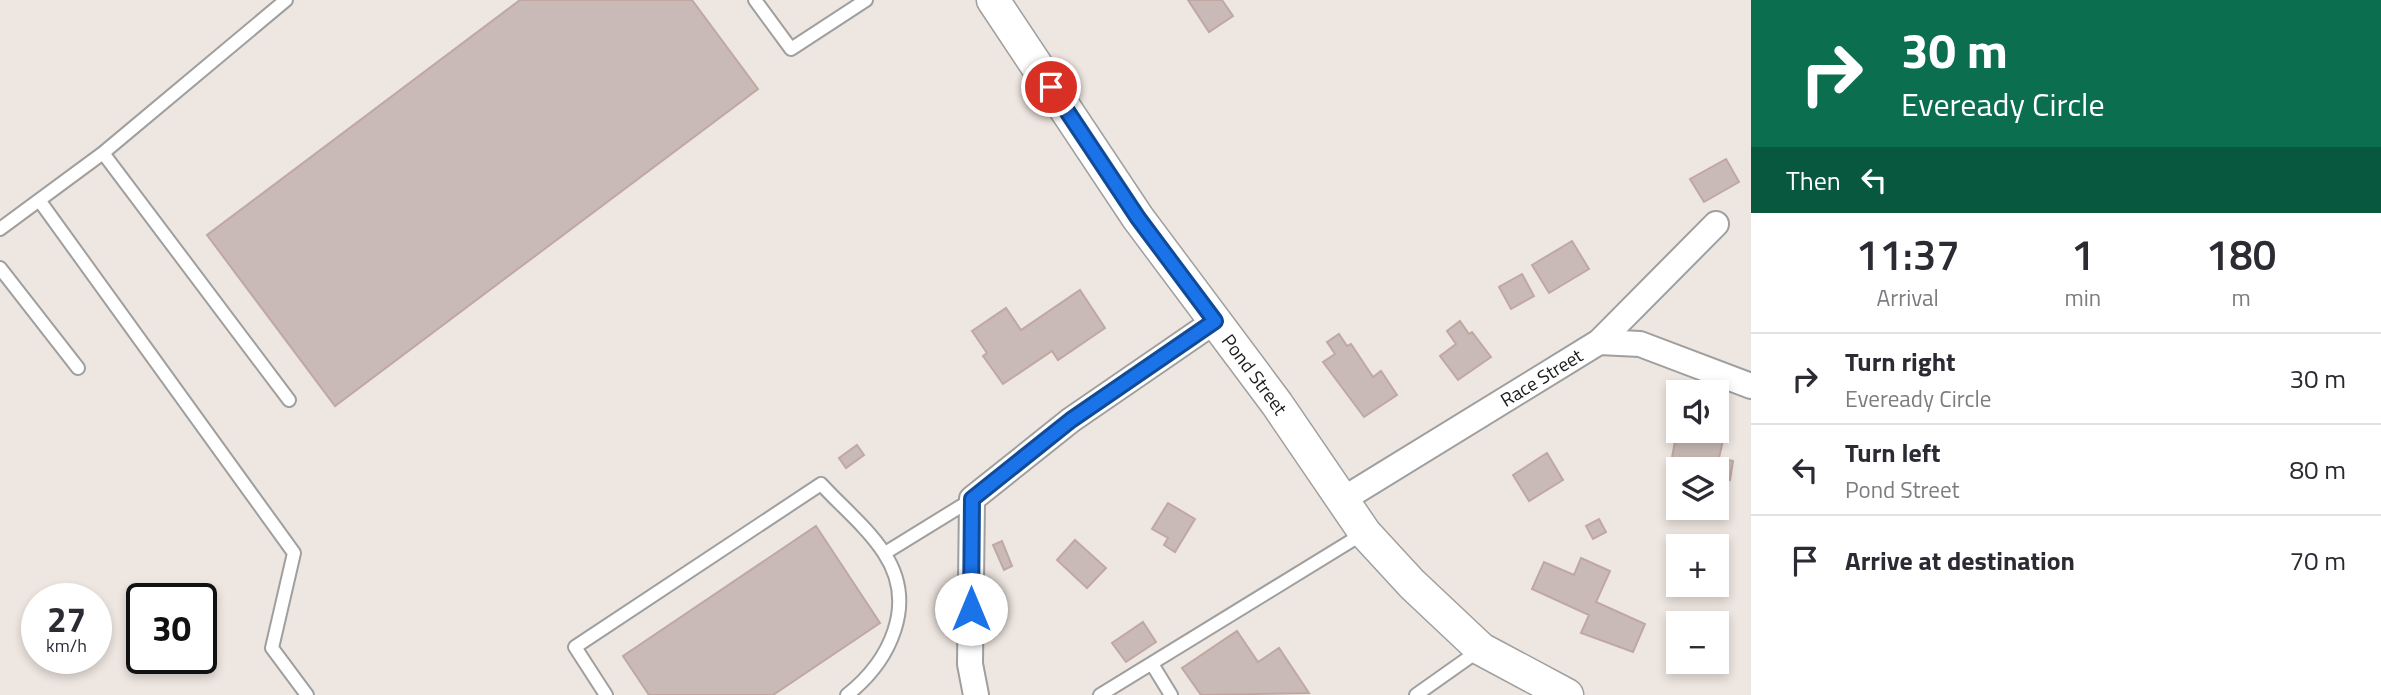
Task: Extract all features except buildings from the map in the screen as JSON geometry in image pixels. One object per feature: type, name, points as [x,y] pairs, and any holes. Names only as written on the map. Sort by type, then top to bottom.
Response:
[{"type":"street","name":"Pond Street","points":[[993,0],[1138,218],[1215,321],[1364,533],[1412,584],[1481,649],[1567,695]]},
{"type":"street","name":"Race Street","points":[[1342,500],[1599,342],[1716,224]]},
{"type":"street","points":[[976,695],[970,664],[972,499],[1071,420],[1215,321]]},
{"type":"street","points":[[1599,342],[1640,344],[1751,386]]},
{"type":"lane","points":[[0,229],[103,153],[286,0]]},
{"type":"lane","points":[[755,0],[791,49],[866,0]]},
{"type":"lane","points":[[103,153],[289,400]]},
{"type":"lane","points":[[39,200],[293,553],[272,648],[307,695]]},
{"type":"lane","points":[[0,268],[78,368]]},
{"type":"lane","points":[[606,695],[575,647],[821,484],[884,553],[900,590],[899,625],[869,677],[847,695]]},
{"type":"lane","points":[[884,553],[972,499]]},
{"type":"lane","points":[[1100,695],[1364,533]]},
{"type":"lane","points":[[1416,695],[1481,649]]},
{"type":"lane","points":[[1152,664],[1171,695]]},
{"type":"route","points":[[971,609],[972,499],[1071,420],[1215,321],[1138,218],[1051,87]]}]
